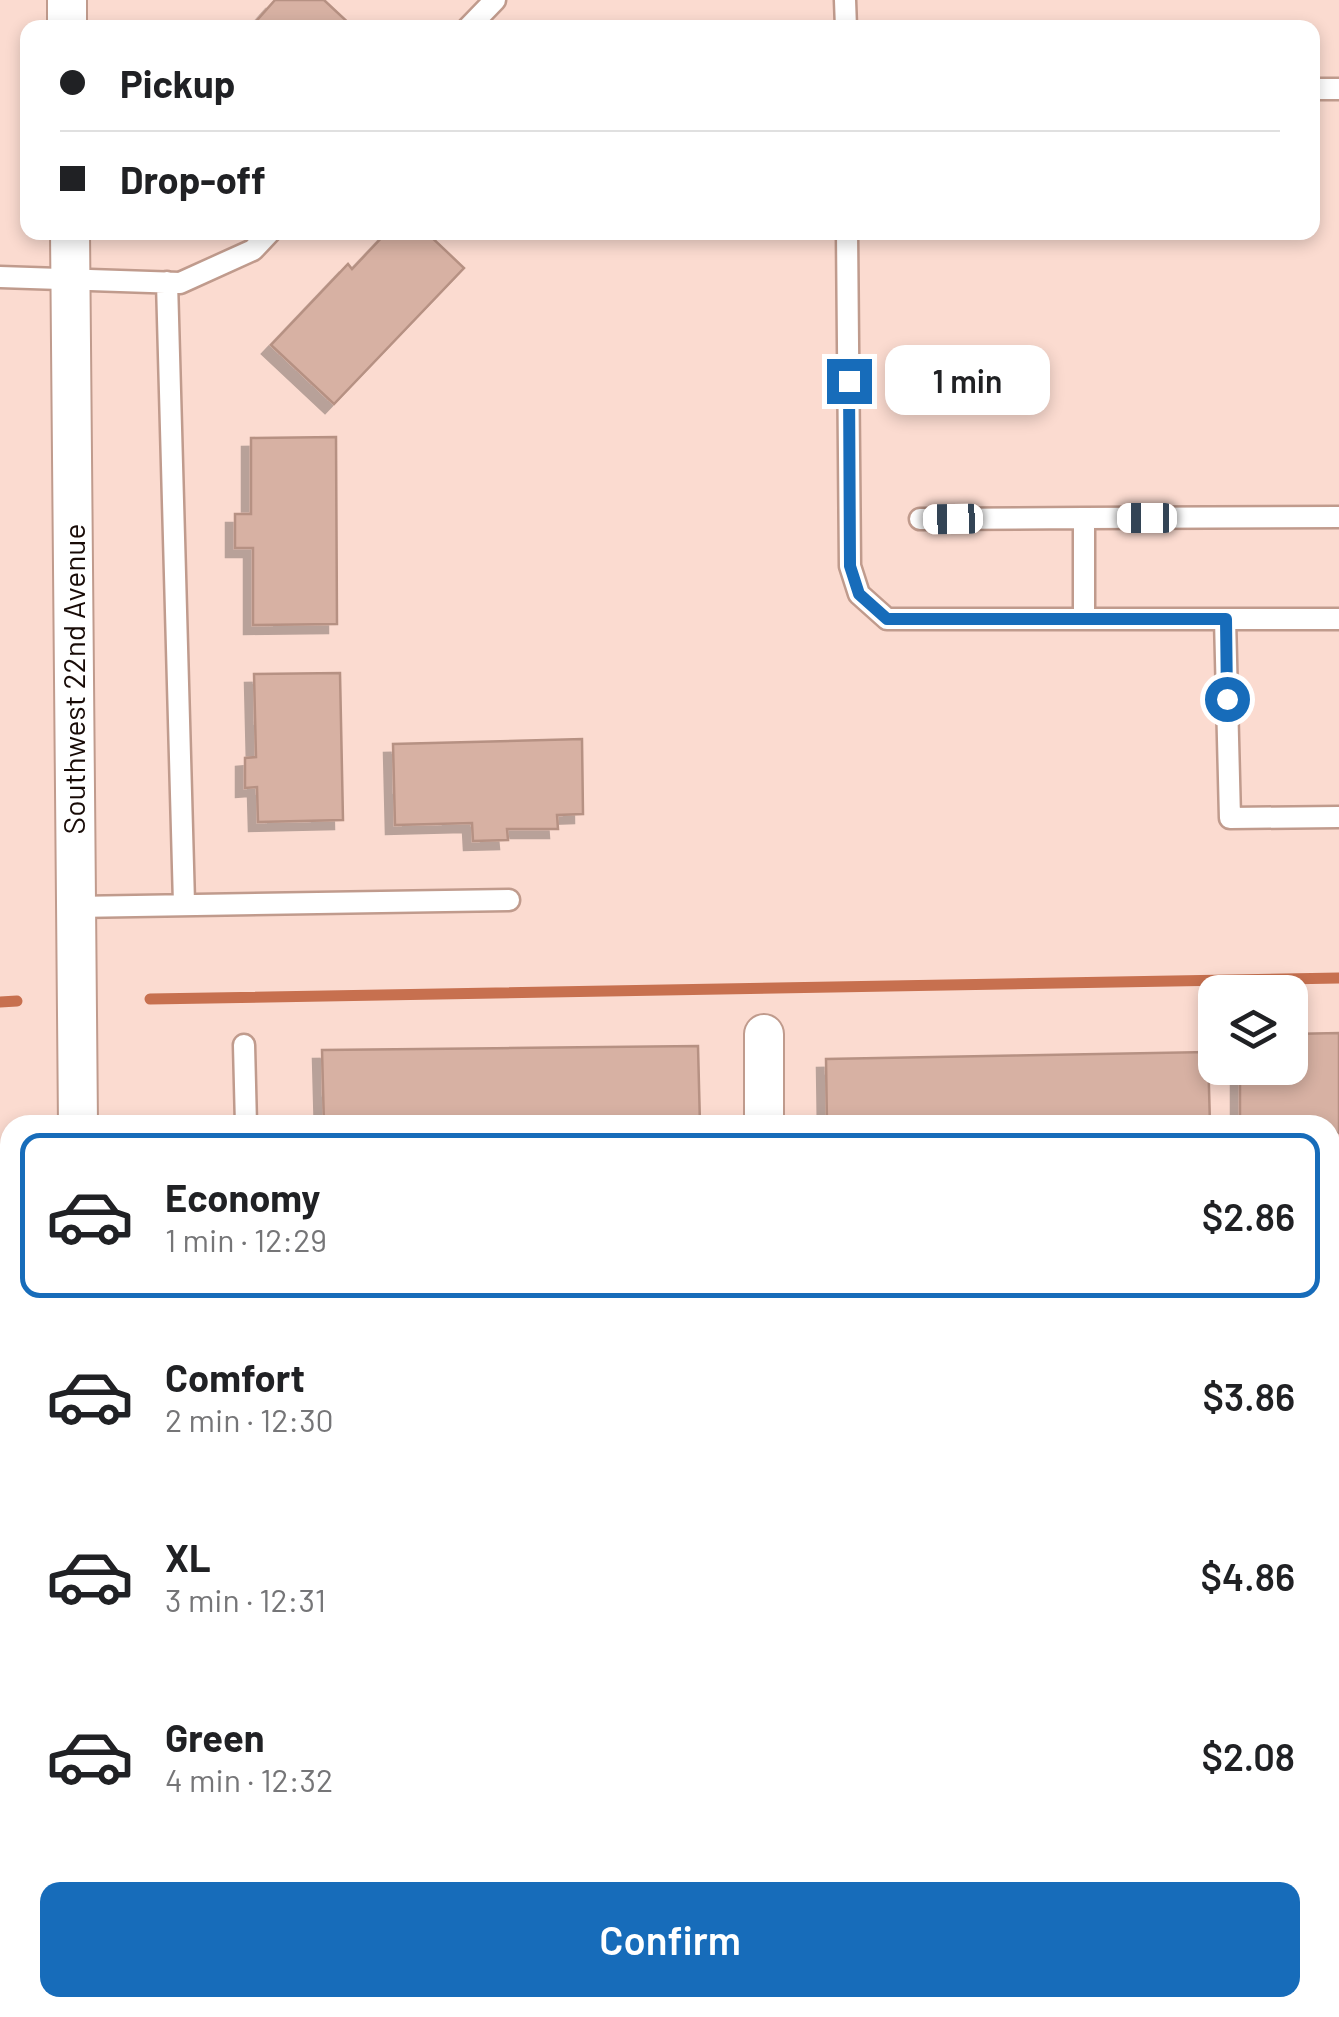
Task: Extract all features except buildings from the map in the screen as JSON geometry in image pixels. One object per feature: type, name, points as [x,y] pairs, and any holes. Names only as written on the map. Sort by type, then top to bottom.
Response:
[{"type":"street","name":"Southwest 22nd Avenue","points":[[70,240],[78,1115]]},
{"type":"street","points":[[764,1034],[764,1115]]},
{"type":"lane","points":[[476,20],[495,0]]},
{"type":"lane","points":[[0,277],[180,283],[253,250],[262,240]]},
{"type":"lane","points":[[848,240],[850,566],[859,594],[887,619],[1339,619]]},
{"type":"lane","points":[[167,282],[184,903]]},
{"type":"lane","points":[[920,520],[1339,517]]},
{"type":"lane","points":[[1084,518],[1084,619]]},
{"type":"lane","points":[[1226,619],[1230,818],[1339,817]]},
{"type":"lane","points":[[75,906],[508,900]]},
{"type":"lane","points":[[244,1046],[246,1115]]},
{"type":"waterway","points":[[150,999],[1339,978]]},
{"type":"waterway","points":[[0,1002],[17,1001]]},
{"type":"route","points":[[849,381],[850,566],[859,594],[887,619],[1226,619],[1227,699]]}]
